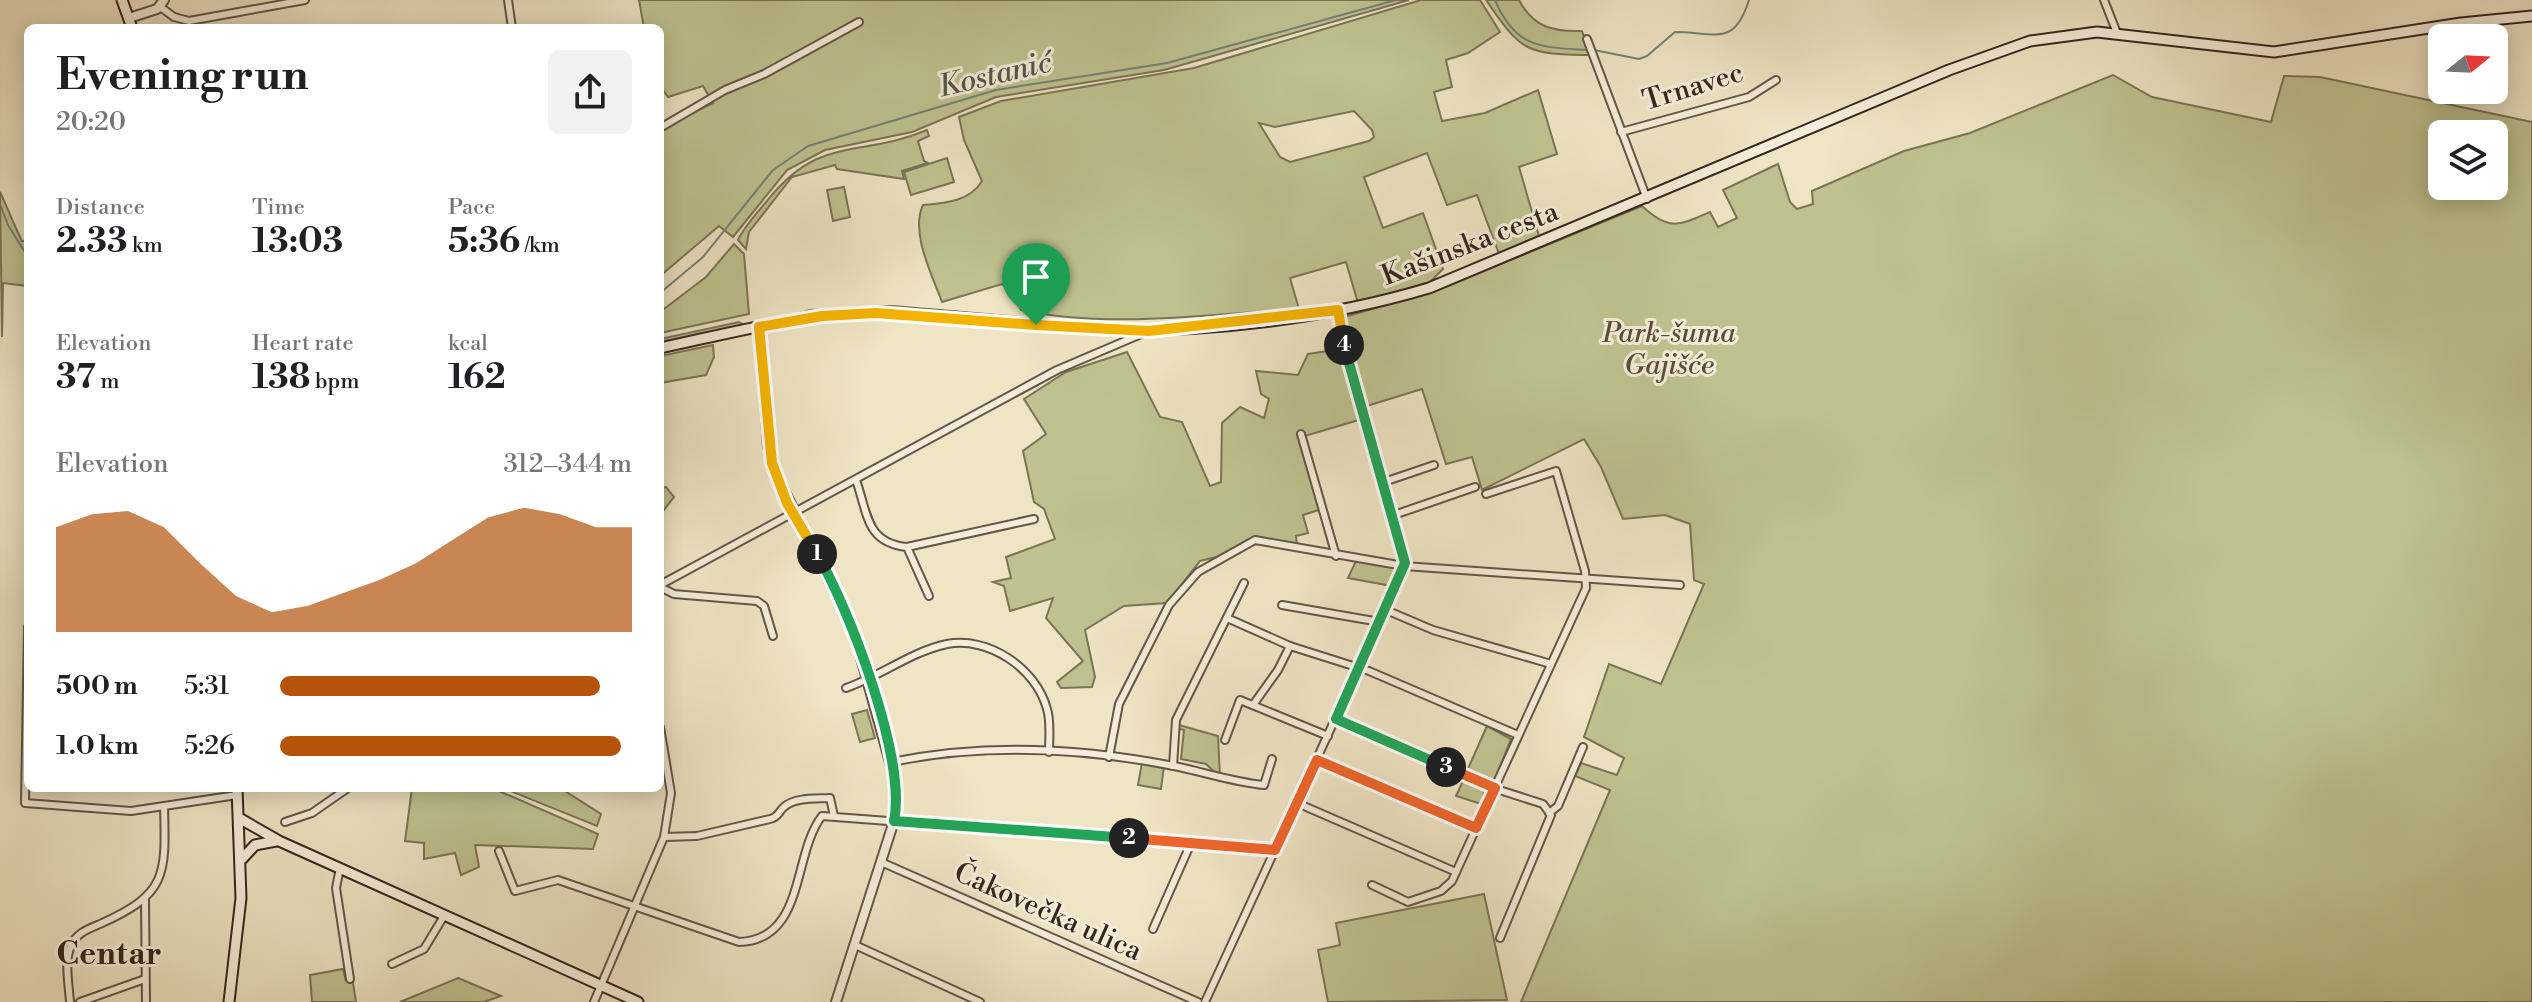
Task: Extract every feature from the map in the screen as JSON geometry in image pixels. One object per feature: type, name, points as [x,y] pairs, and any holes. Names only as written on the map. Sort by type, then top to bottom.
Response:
[{"type":"main road","points":[[122,0],[130,23]]},
{"type":"main road","name":"Kašinska cesta","points":[[1149,331],[1338,310],[1429,288],[1997,50],[2056,36],[2117,33],[2274,52],[2461,23],[2532,16]]},
{"type":"main road","points":[[664,347],[822,316],[876,313],[1149,331]]},
{"type":"main road","points":[[229,1002],[239,936],[241,863],[237,792]]},
{"type":"main road","points":[[239,818],[279,841],[638,1002]]},
{"type":"main road","points":[[241,863],[255,845],[279,841]]},
{"type":"street","points":[[130,23],[162,3],[174,17],[189,21],[305,0]]},
{"type":"street","points":[[508,0],[511,24]]},
{"type":"street","points":[[2104,0],[2117,33]]},
{"type":"street","points":[[664,126],[725,90],[764,74],[859,22]]},
{"type":"street","points":[[1588,41],[1647,199]]},
{"type":"street","name":"Trnavec","points":[[1621,132],[1749,97],[1776,80]]},
{"type":"street","points":[[1205,1002],[1404,566],[1347,359],[1338,310]]},
{"type":"street","points":[[759,327],[768,446],[779,483],[838,594],[870,680],[896,784],[894,821],[836,1002]]},
{"type":"street","name":"Kašinska cesta","points":[[664,584],[1072,363],[1149,331]]},
{"type":"street","points":[[1301,434],[1336,556]]},
{"type":"street","points":[[1381,483],[1434,465]]},
{"type":"street","points":[[1372,885],[1408,902],[1441,891],[1456,872],[1586,580],[1556,471],[1486,494]]},
{"type":"street","points":[[856,480],[879,540],[907,547],[1034,519]]},
{"type":"street","points":[[1391,516],[1475,487]]},
{"type":"street","points":[[1109,757],[1119,704],[1169,605],[1198,572],[1255,540],[1404,566],[1680,585]]},
{"type":"street","points":[[907,547],[929,596]]},
{"type":"street","points":[[1173,766],[1176,720],[1244,583]]},
{"type":"street","points":[[664,588],[674,594],[757,601],[764,606],[773,636]]},
{"type":"street","points":[[1282,605],[1380,622]]},
{"type":"street","points":[[1386,610],[1433,630],[1551,664]]},
{"type":"street","points":[[1227,618],[1290,646],[1358,668],[1518,735]]},
{"type":"street","points":[[846,688],[870,680],[907,658],[949,644],[978,644],[1011,660],[1037,686],[1048,711],[1049,752]]},
{"type":"street","points":[[1253,705],[1278,670],[1290,646]]},
{"type":"street","points":[[1225,740],[1240,700],[1328,736]]},
{"type":"street","points":[[1336,719],[1495,788],[1543,804],[1549,813]]},
{"type":"street","points":[[24,736],[22,790],[25,803],[120,811],[164,806],[232,792]]},
{"type":"street","points":[[1500,938],[1549,813],[1558,806],[1583,747]]},
{"type":"street","points":[[594,1002],[664,837],[671,793],[664,751]]},
{"type":"street","points":[[892,762],[963,752],[1049,752],[1173,766],[1237,782],[1264,785],[1272,759]]},
{"type":"street","points":[[1317,760],[1476,828]]},
{"type":"street","points":[[285,822],[312,813],[342,792]]},
{"type":"street","points":[[664,837],[697,836],[776,818],[785,805],[797,801],[830,798],[834,816]]},
{"type":"street","points":[[1297,803],[1456,872]]},
{"type":"street","points":[[146,1002],[145,900],[162,869],[164,806]]},
{"type":"street","points":[[499,851],[513,890],[558,880],[739,942],[765,936],[786,915],[820,818],[834,816],[1275,850]]},
{"type":"street","points":[[1153,929],[1191,843]]},
{"type":"street","name":"Čakovečka ulica","points":[[881,862],[1198,1002]]},
{"type":"street","points":[[340,868],[336,888],[350,979]]},
{"type":"street","points":[[70,1002],[70,946],[81,932],[145,900]]},
{"type":"street","points":[[392,964],[424,949],[444,916]]},
{"type":"street","points":[[855,945],[980,1002]]},
{"type":"street","points":[[80,1002],[145,979]]},
{"type":"green space","points":[[639,0],[1409,0],[1164,70],[996,97],[912,132],[825,150],[787,170],[733,237],[719,226],[664,273],[664,128],[713,103],[703,86],[668,97],[664,92],[664,24],[643,24]]},
{"type":"green space","points":[[1421,0],[1480,0],[1500,32],[1468,53],[1446,60],[1452,87],[1434,92],[1442,121],[1485,113],[1538,90],[1557,154],[1519,167],[1539,236],[1499,254],[1477,195],[1447,205],[1427,153],[1364,177],[1383,228],[1423,213],[1443,269],[1430,282],[1358,303],[1346,262],[1290,278],[1299,309],[1159,318],[1089,319],[1021,310],[1014,294],[1002,284],[942,302],[924,254],[920,216],[923,205],[964,197],[982,181],[964,140],[959,117],[1001,101],[1194,68]],"holes":[[[1354,111],[1372,130],[1374,137],[1369,141],[1290,162],[1280,157],[1259,123],[1275,127]]]},
{"type":"green space","points":[[1486,0],[1519,0],[1537,22],[1545,26],[1582,31],[1590,55],[1552,53],[1528,47],[1509,31]]},
{"type":"green space","name":"Park-šuma Gajišće","points":[[2113,75],[2152,97],[2271,122],[2284,76],[2320,77],[2428,100],[2428,104],[2447,104],[2532,122],[2532,1002],[1521,1002],[1610,790],[1575,776],[1581,763],[1617,775],[1624,758],[1584,737],[1609,664],[1661,684],[1704,584],[1694,580],[1690,524],[1665,515],[1623,519],[1601,467],[1584,439],[1482,490],[1472,457],[1446,464],[1422,389],[1357,409],[1359,420],[1305,436],[1300,432],[1322,509],[1303,515],[1308,533],[1296,536],[1297,545],[1257,537],[1250,539],[1217,557],[1200,561],[1167,603],[1124,606],[1085,630],[1095,677],[1092,687],[1061,688],[1057,682],[1083,661],[1046,618],[1053,598],[1010,611],[1004,586],[993,582],[1011,578],[1006,557],[1055,539],[1044,509],[1034,502],[1023,451],[1046,434],[1024,399],[1066,372],[1127,352],[1160,417],[1182,422],[1210,486],[1221,482],[1222,423],[1240,407],[1264,418],[1269,399],[1261,394],[1256,371],[1298,375],[1308,354],[1341,349],[1337,321],[1440,289],[1642,206],[1667,223],[1674,224],[1710,212],[1718,227],[1737,218],[1723,190],[1778,164],[1790,202],[1797,209],[1813,204],[1812,191],[1904,151],[1970,133]]},
{"type":"green space","points":[[927,130],[929,136],[918,141],[924,161],[928,163],[902,171],[904,179],[837,169],[835,165],[792,177],[749,232],[746,249],[738,240],[767,201],[787,180],[805,165],[823,156],[903,139]]},
{"type":"green space","points":[[947,158],[954,182],[911,195],[904,172]]},
{"type":"green space","points":[[844,187],[850,217],[833,221],[827,190]]},
{"type":"green space","points":[[0,192],[24,241],[24,286],[3,283],[2,337]]},
{"type":"green space","points":[[734,244],[744,254],[749,314],[664,332],[664,309],[706,277]]},
{"type":"green space","points":[[893,306],[1022,319],[833,311],[793,315],[810,310]]},
{"type":"green space","points":[[955,321],[1128,334],[1131,336],[953,324]]},
{"type":"green space","points":[[739,322],[744,325],[664,342],[664,338]]},
{"type":"green space","points":[[713,345],[714,357],[706,375],[664,382],[664,355]]},
{"type":"green space","points":[[664,488],[674,497],[664,510]]},
{"type":"green space","points":[[1356,561],[1393,567],[1397,573],[1392,586],[1348,578]]},
{"type":"green space","points":[[867,710],[875,738],[860,742],[852,714]]},
{"type":"green space","points":[[1179,725],[1218,736],[1220,777],[1206,764],[1181,759],[1184,730],[1179,729]]},
{"type":"green space","points":[[1487,726],[1511,739],[1496,777],[1490,783],[1466,773]]},
{"type":"green space","points":[[1142,763],[1164,766],[1161,789],[1138,785]]},
{"type":"green space","points":[[1464,779],[1485,789],[1481,804],[1456,796]]},
{"type":"green space","points":[[411,792],[501,792],[598,834],[593,849],[475,845],[479,867],[461,875],[455,853],[424,859],[424,843],[405,841]]},
{"type":"green space","points":[[513,792],[566,792],[601,814],[597,826]]},
{"type":"green space","points":[[1484,894],[1507,1000],[1328,1002],[1318,950],[1340,945],[1336,923]]},
{"type":"green space","points":[[343,969],[346,981],[353,983],[356,1002],[312,1002],[310,975]]},
{"type":"green space","points":[[458,978],[501,996],[484,1002],[400,1002]]},
{"type":"waterway","name":"Kostanić","points":[[664,290],[703,257],[773,170],[808,146],[996,90],[1167,63],[1396,0]]},
{"type":"waterway","name":"Kostanić","points":[[1495,0],[1503,16],[1521,37],[1543,46],[1587,50]]},
{"type":"waterway","name":"Kostanić","points":[[1594,50],[1639,59],[1647,56],[1675,32],[1721,34],[1737,25],[1749,0]]},
{"type":"waterway","name":"Kostanić","points":[[0,204],[8,225],[24,251]]},
{"type":"district","name":"Centar","points":[[109,954]]},
{"type":"route","points":[[1338,310],[1366,431],[1405,563],[1336,719],[1495,788],[1476,828],[1317,760],[1275,850],[894,821],[897,802],[895,775],[860,649],[838,594],[787,503],[772,463],[759,327],[822,316],[876,313],[1036,325],[1149,331],[1338,310]]}]
